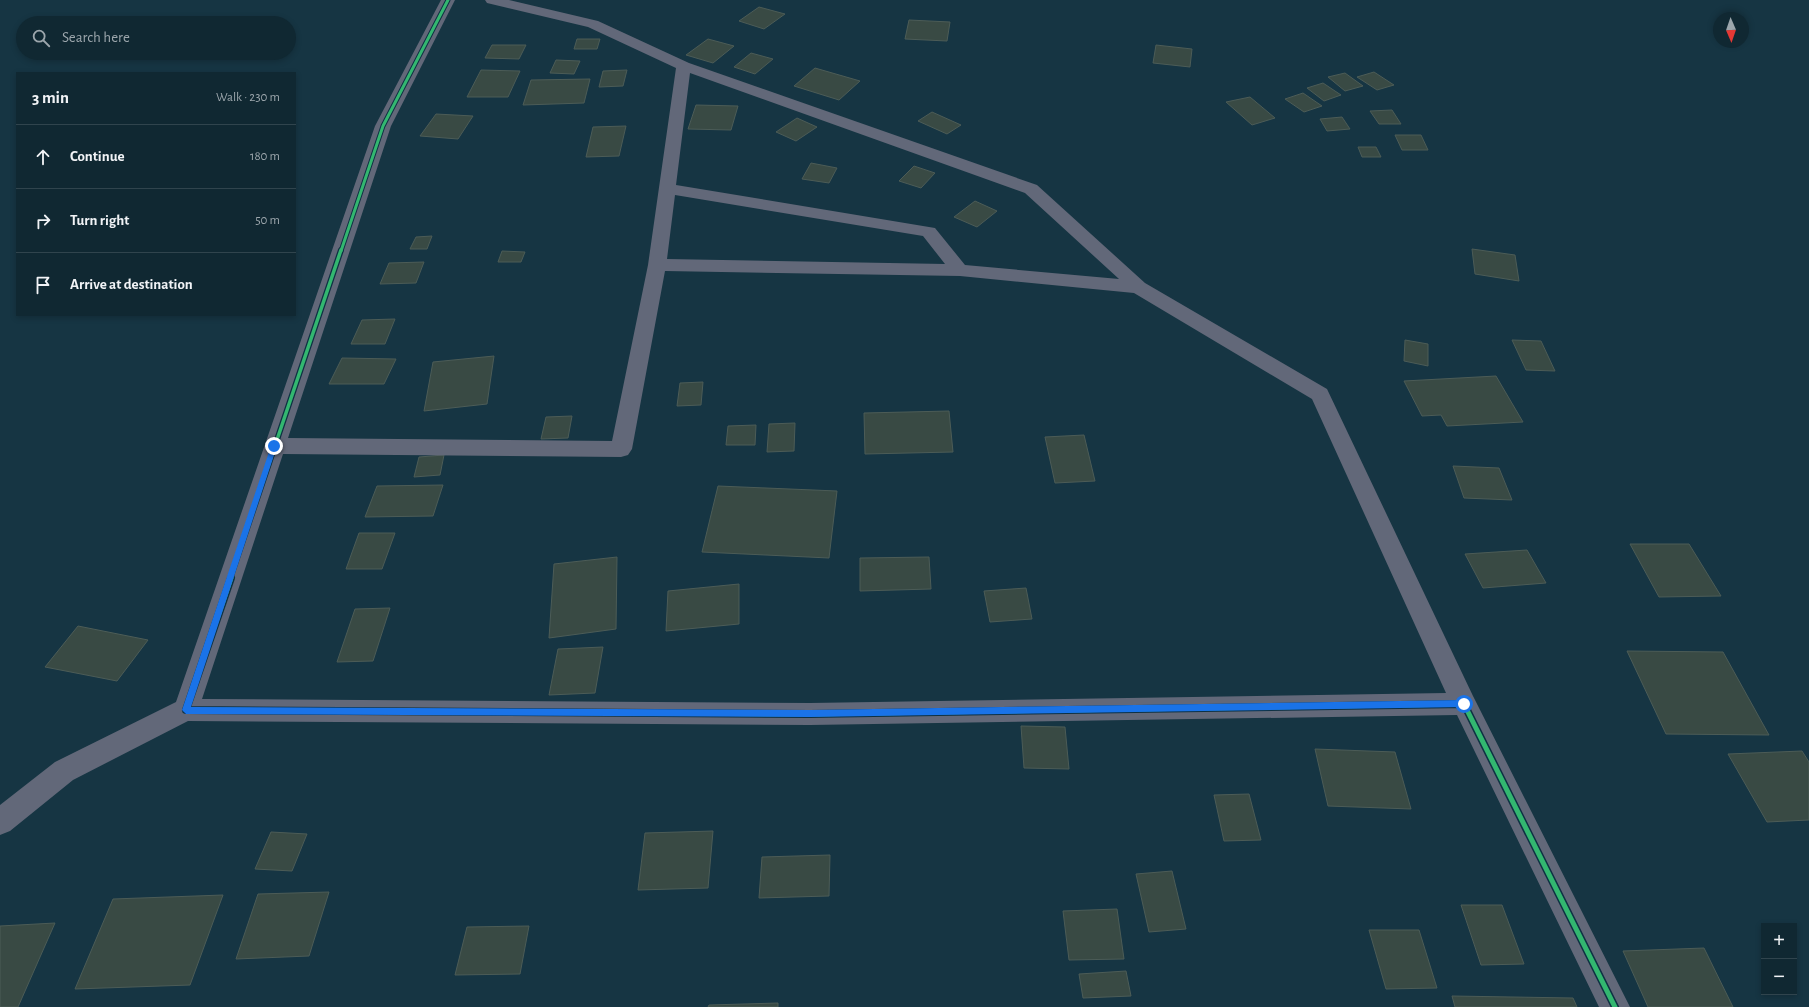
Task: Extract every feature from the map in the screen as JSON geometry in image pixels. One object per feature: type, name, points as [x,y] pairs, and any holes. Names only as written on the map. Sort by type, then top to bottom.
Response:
[{"type":"street","points":[[186,710],[383,126],[448,0]]},
{"type":"street","points":[[492,0],[593,24],[684,66],[1031,189],[1138,287],[1320,394],[1464,704],[1615,1007]]},
{"type":"street","points":[[274,446],[621,449],[657,265],[684,66]]},
{"type":"street","points":[[667,189],[929,232],[960,270]]},
{"type":"street","points":[[657,265],[960,270],[1138,287]]},
{"type":"street","points":[[0,822],[64,771],[186,710],[810,714],[1464,704]]},
{"type":"building","points":[[759,7],[785,14],[764,29],[739,21]]},
{"type":"building","points":[[909,20],[950,22],[947,41],[905,39]]},
{"type":"building","points":[[577,39],[600,39],[597,49],[574,49]]},
{"type":"building","points":[[708,39],[734,46],[713,63],[686,55]]},
{"type":"building","points":[[492,45],[526,45],[519,59],[485,58]]},
{"type":"building","points":[[1156,45],[1192,49],[1190,67],[1153,63]]},
{"type":"building","points":[[751,53],[773,59],[755,74],[734,67]]},
{"type":"building","points":[[556,60],[580,61],[574,74],[550,73]]},
{"type":"building","points":[[815,68],[860,81],[839,100],[794,86]]},
{"type":"building","points":[[481,70],[520,71],[508,97],[467,97]]},
{"type":"building","points":[[627,70],[623,86],[599,87],[603,71]]},
{"type":"building","points":[[1374,72],[1394,85],[1377,90],[1357,77]]},
{"type":"building","points":[[1345,73],[1363,86],[1345,91],[1328,77]]},
{"type":"building","points":[[590,79],[584,103],[523,105],[531,80]]},
{"type":"building","points":[[1323,83],[1341,95],[1324,101],[1307,88]]},
{"type":"building","points":[[1303,93],[1322,106],[1304,112],[1285,99]]},
{"type":"building","points":[[1250,97],[1275,118],[1252,125],[1226,102]]},
{"type":"building","points":[[696,105],[738,106],[731,130],[688,129]]},
{"type":"building","points":[[1392,110],[1401,124],[1379,124],[1370,111]]},
{"type":"building","points":[[932,112],[961,125],[947,134],[918,121]]},
{"type":"building","points":[[436,114],[473,116],[458,139],[420,136]]},
{"type":"building","points":[[1342,117],[1350,129],[1327,131],[1320,119]]},
{"type":"building","points":[[797,118],[817,127],[796,141],[776,132]]},
{"type":"building","points":[[626,126],[619,156],[586,157],[593,127]]},
{"type":"building","points":[[1395,135],[1421,135],[1428,150],[1402,150]]},
{"type":"building","points":[[1358,147],[1376,147],[1381,157],[1362,157]]},
{"type":"building","points":[[811,163],[837,168],[829,183],[802,179]]},
{"type":"building","points":[[914,166],[935,173],[921,188],[899,181]]},
{"type":"building","points":[[975,201],[997,211],[977,227],[954,217]]},
{"type":"building","points":[[432,236],[427,249],[410,249],[416,237]]},
{"type":"building","points":[[1472,249],[1515,255],[1519,281],[1475,274]]},
{"type":"building","points":[[502,251],[525,252],[521,262],[498,262]]},
{"type":"building","points":[[424,262],[416,283],[380,284],[389,263]]},
{"type":"building","points":[[395,319],[385,344],[351,344],[362,320]]},
{"type":"building","points":[[1405,340],[1428,344],[1428,366],[1404,361]]},
{"type":"building","points":[[1512,340],[1541,341],[1555,371],[1526,370]]},
{"type":"building","points":[[494,356],[487,404],[424,411],[433,362]]},
{"type":"building","points":[[342,358],[396,359],[384,384],[329,384]]},
{"type":"building","points":[[1496,376],[1523,422],[1447,426],[1441,415],[1422,416],[1404,381]]},
{"type":"building","points":[[703,382],[701,405],[677,406],[680,383]]},
{"type":"building","points":[[949,411],[953,452],[865,454],[864,413]]},
{"type":"building","points":[[572,416],[568,438],[541,439],[546,417]]},
{"type":"building","points":[[795,423],[794,451],[767,452],[769,424]]},
{"type":"building","points":[[756,425],[755,445],[726,445],[728,426]]},
{"type":"building","points":[[1084,435],[1095,481],[1055,483],[1045,437]]},
{"type":"building","points":[[444,455],[440,475],[414,477],[419,457]]},
{"type":"building","points":[[1453,466],[1499,468],[1512,500],[1464,498]]},
{"type":"building","points":[[443,485],[433,516],[365,517],[377,486]]},
{"type":"building","points":[[718,486],[837,491],[829,558],[702,552]]},
{"type":"building","points":[[359,533],[395,533],[382,569],[346,569]]},
{"type":"building","points":[[1630,544],[1689,544],[1721,596],[1659,597]]},
{"type":"building","points":[[1527,550],[1546,583],[1483,588],[1465,554]]},
{"type":"building","points":[[617,557],[616,629],[549,638],[554,564]]},
{"type":"building","points":[[929,557],[931,589],[860,591],[860,558]]},
{"type":"building","points":[[739,584],[739,624],[666,631],[668,591]]},
{"type":"building","points":[[1026,588],[1032,619],[990,622],[984,591]]},
{"type":"building","points":[[390,608],[373,661],[337,662],[355,609]]},
{"type":"building","points":[[78,626],[148,640],[117,681],[45,667]]},
{"type":"building","points":[[603,647],[595,693],[549,695],[558,649]]},
{"type":"building","points":[[1627,651],[1723,652],[1769,735],[1666,734]]},
{"type":"building","points":[[1021,726],[1065,727],[1069,769],[1024,768]]},
{"type":"building","points":[[1315,749],[1395,752],[1411,809],[1328,806]]},
{"type":"building","points":[[1802,751],[1809,762],[1809,820],[1767,822],[1728,754]]},
{"type":"building","points":[[1249,794],[1261,840],[1224,841],[1214,795]]},
{"type":"building","points":[[713,831],[708,888],[638,890],[645,833]]},
{"type":"building","points":[[271,832],[307,834],[292,871],[255,869]]},
{"type":"building","points":[[830,855],[829,896],[759,898],[762,857]]},
{"type":"building","points":[[1172,871],[1186,929],[1149,932],[1136,874]]},
{"type":"building","points":[[329,892],[309,956],[236,959],[258,894]]},
{"type":"building","points":[[223,895],[190,985],[75,989],[113,899]]},
{"type":"building","points":[[1461,905],[1502,905],[1524,964],[1481,965]]},
{"type":"building","points":[[1117,909],[1124,959],[1069,960],[1063,911]]},
{"type":"building","points":[[55,923],[18,1007],[0,1007],[0,926]]},
{"type":"building","points":[[529,926],[520,974],[455,975],[467,927]]},
{"type":"building","points":[[1369,930],[1419,930],[1437,988],[1386,989]]},
{"type":"building","points":[[1704,948],[1733,1007],[1648,1007],[1623,951]]},
{"type":"building","points":[[1126,971],[1131,996],[1083,998],[1079,974]]},
{"type":"building","points":[[1452,996],[1573,998],[1577,1007],[1455,1007]]},
{"type":"building","points":[[778,1003],[778,1007],[708,1007],[709,1005]]},
{"type":"cycle path","points":[[448,0],[383,126],[186,710],[810,714],[1464,704],[1615,1007]]},
{"type":"route","points":[[274,446],[186,710],[810,714],[1464,704]]}]
